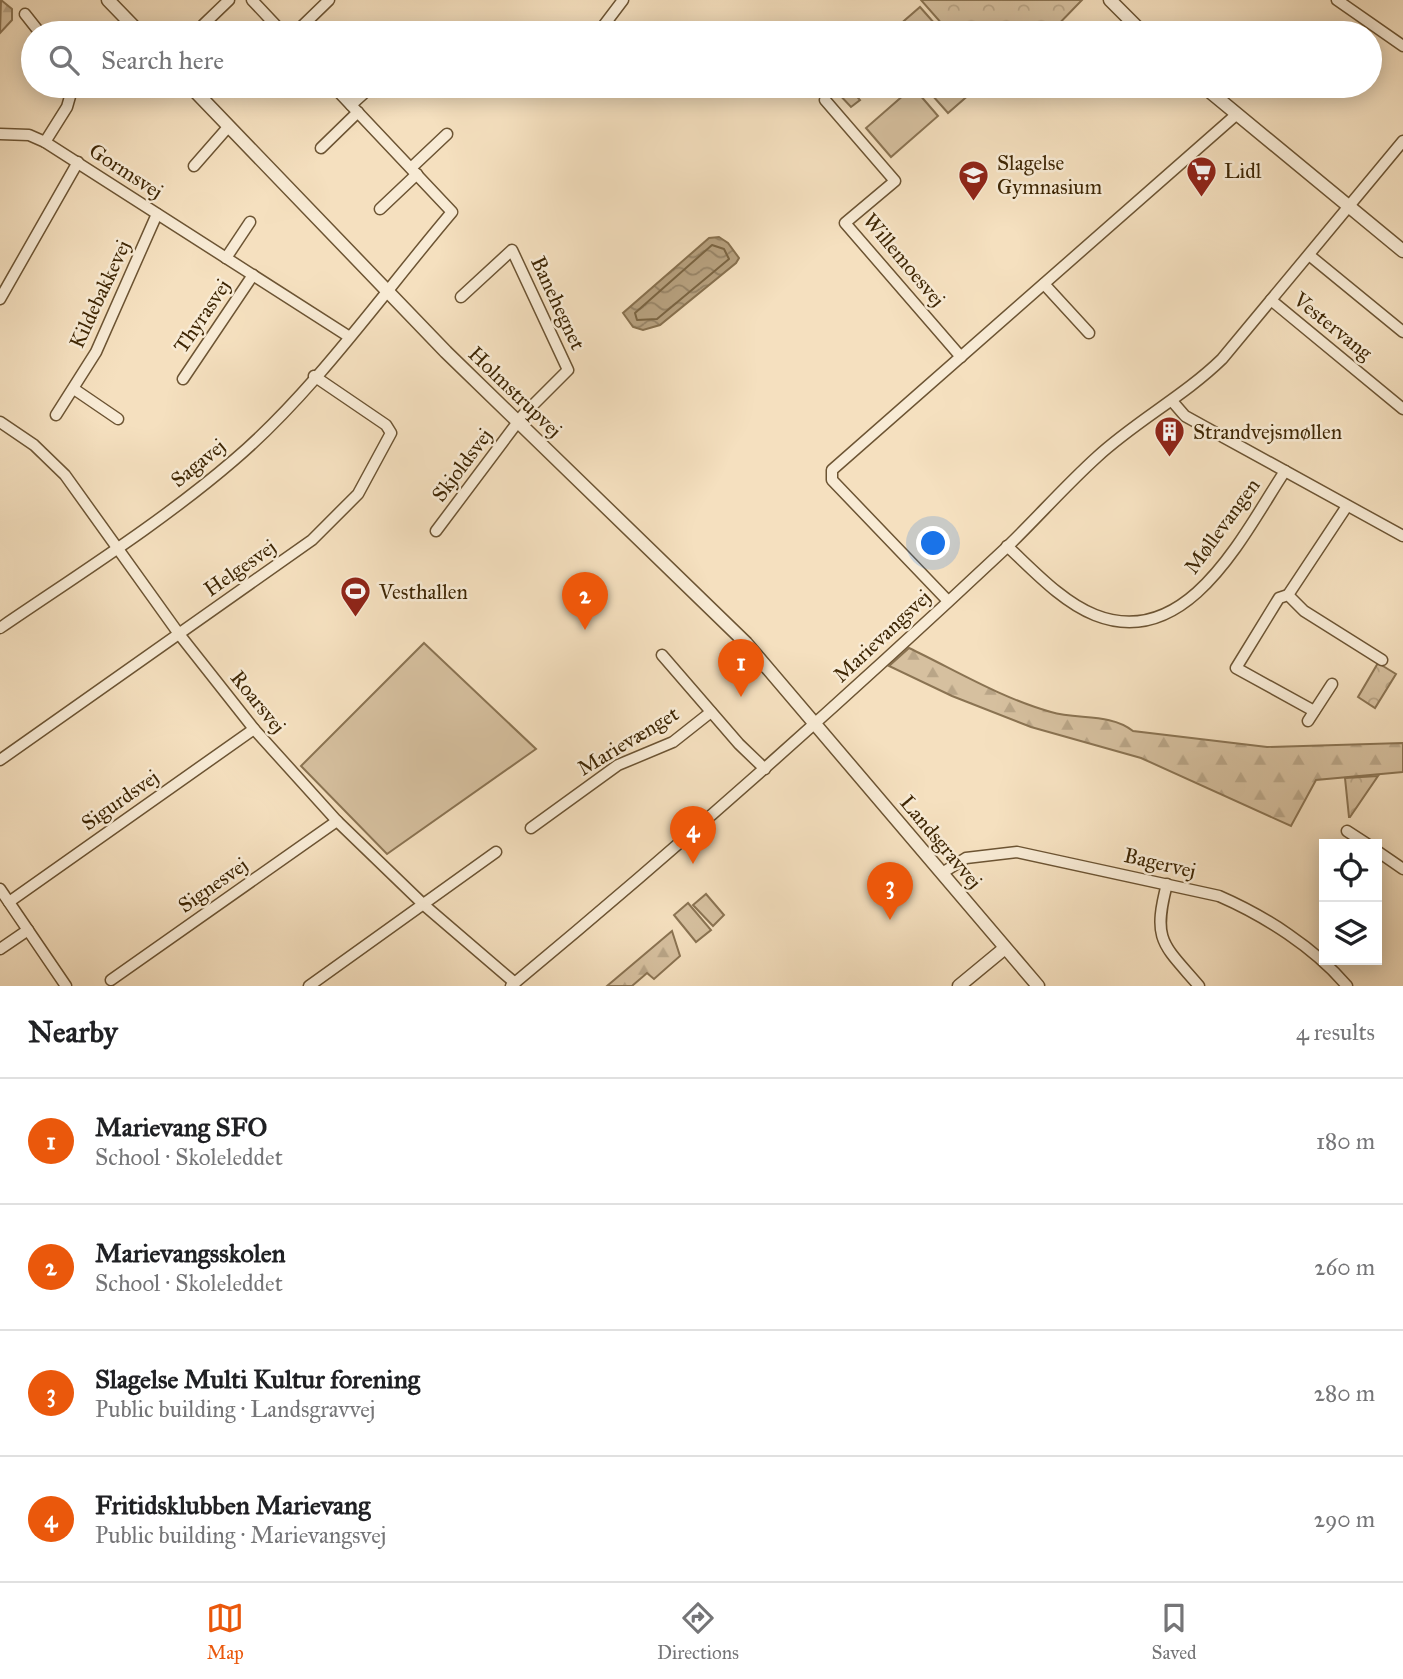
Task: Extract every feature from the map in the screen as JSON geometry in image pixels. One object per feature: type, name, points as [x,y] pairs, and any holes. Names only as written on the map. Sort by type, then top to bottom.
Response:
[{"type":"street","points":[[108,0],[128,21]]},
{"type":"street","points":[[207,21],[229,0]]},
{"type":"street","points":[[252,0],[272,21]]},
{"type":"street","points":[[307,21],[329,0]]},
{"type":"street","points":[[607,21],[623,0]]},
{"type":"street","points":[[1110,0],[1131,21]]},
{"type":"street","points":[[1337,0],[1367,21]]},
{"type":"street","points":[[25,14],[31,21]]},
{"type":"street","points":[[1382,31],[1403,46]]},
{"type":"street","points":[[45,142],[68,107],[70,98]]},
{"type":"street","name":"Holmstrupvej","points":[[202,98],[386,290],[518,422],[717,612],[816,723]]},
{"type":"street","points":[[345,98],[414,171]]},
{"type":"street","points":[[321,148],[363,98]]},
{"type":"street","points":[[1218,98],[1403,251]]},
{"type":"street","name":"Willemoesvej","points":[[825,100],[895,181],[845,223],[961,357]]},
{"type":"street","points":[[948,601],[832,480],[834,467],[1237,114]]},
{"type":"street","points":[[194,166],[229,126]]},
{"type":"street","name":"Gormsvej","points":[[0,134],[29,135],[45,142],[348,336]]},
{"type":"street","points":[[380,209],[447,134]]},
{"type":"street","name":"Marievangsvej","points":[[513,984],[816,723],[1007,546],[1100,454],[1172,401],[1222,359],[1348,207],[1399,155],[1403,141]]},
{"type":"street","points":[[0,299],[78,162]]},
{"type":"street","name":"Sagavej","points":[[0,628],[196,491],[236,459],[314,376],[452,212],[414,171]]},
{"type":"street","name":"Kildebakkevej","points":[[56,415],[74,389],[113,317],[158,214]]},
{"type":"street","points":[[226,258],[250,222]]},
{"type":"street","name":"Banehegnet","points":[[461,298],[512,250],[568,370],[518,422]]},
{"type":"street","points":[[1309,255],[1403,332]]},
{"type":"street","name":"Thyrasvej","points":[[183,379],[253,275]]},
{"type":"street","points":[[1044,284],[1089,333]]},
{"type":"street","name":"Vestervang","points":[[1270,300],[1403,409]]},
{"type":"street","name":"Helgesvej","points":[[0,760],[332,523],[362,488],[391,437],[386,425],[314,376]]},
{"type":"street","points":[[74,389],[118,419]]},
{"type":"street","points":[[1172,401],[1185,416],[1403,536]]},
{"type":"street","name":"Roarsvej","points":[[0,422],[48,456],[65,475],[179,634],[254,729],[337,821],[424,905],[513,984]]},
{"type":"street","name":"Skjoldsvej","points":[[436,531],[518,422]]},
{"type":"street","name":"Møllevangen","points":[[1007,546],[1057,589],[1094,615],[1126,622],[1155,619],[1192,599],[1223,565],[1285,471]]},
{"type":"street","points":[[1314,711],[1273,686],[1264,686],[1236,668],[1279,598],[1289,595],[1348,506]]},
{"type":"street","points":[[1289,595],[1304,611],[1382,660]]},
{"type":"street","points":[[662,654],[710,712],[765,769]]},
{"type":"street","points":[[1308,721],[1332,684]]},
{"type":"street","name":"Marievænget","points":[[531,828],[618,765],[673,742],[710,712]]},
{"type":"street","name":"Landsgravvej","points":[[816,723],[1038,986]]},
{"type":"street","name":"Sigurdsvej","points":[[9,902],[254,729]]},
{"type":"street","name":"Signesvej","points":[[111,980],[337,821]]},
{"type":"street","points":[[1347,831],[1359,839]]},
{"type":"street","points":[[309,986],[496,852]]},
{"type":"street","name":"Bagervej","points":[[942,873],[966,858],[1017,852],[1167,884],[1237,904],[1320,958],[1347,986]]},
{"type":"street","points":[[1382,854],[1403,869]]},
{"type":"street","points":[[1167,884],[1158,919],[1162,938],[1199,986]]},
{"type":"street","points":[[0,889],[66,986]]},
{"type":"street","points":[[0,949],[27,930]]},
{"type":"street","points":[[959,986],[1005,948]]},
{"type":"green space","points":[[1,0],[12,9],[12,20],[0,33]]},
{"type":"green space","points":[[921,0],[1082,0],[1062,21],[939,21]]},
{"type":"green space","points":[[920,7],[932,21],[904,21]]},
{"type":"green space","points":[[843,98],[858,98],[860,100],[851,107]]},
{"type":"green space","points":[[900,98],[922,98],[938,116],[891,157],[866,128]]},
{"type":"green space","points":[[935,98],[965,98],[948,113]]},
{"type":"green space","points":[[424,643],[536,749],[387,854],[301,766]]},
{"type":"green space","points":[[909,648],[1032,706],[1061,714],[1114,722],[1133,731],[1267,747],[1403,743],[1403,772],[1316,780],[1291,826],[1141,758],[1031,727],[952,696],[889,666]]},
{"type":"green space","points":[[1378,663],[1396,674],[1375,708],[1358,697]]},
{"type":"green space","points":[[1378,776],[1350,817],[1349,817],[1345,778]]},
{"type":"green space","points":[[706,894],[724,915],[713,926],[693,905]]},
{"type":"green space","points":[[688,903],[711,930],[696,942],[674,915]]},
{"type":"green space","points":[[672,931],[680,956],[654,979],[647,973],[632,986],[607,986]]},
{"type":"water","points":[[719,237],[728,243],[739,258],[736,263],[660,325],[643,330],[633,327],[623,313],[709,238]]},
{"type":"place","name":"Lidl","points":[[1201,198]]},
{"type":"place","name":"Slagelse Gymnasium","points":[[974,202]]},
{"type":"place","name":"Strandvejsmøllen","points":[[1170,459]]},
{"type":"place","name":"Vesthallen","points":[[356,619]]},
{"type":"place","name":"Marievangsskolen","points":[[585,630]]},
{"type":"place","name":"Marievang SFO","points":[[741,697]]},
{"type":"place","name":"Fritidsklubben Marievang","points":[[693,864]]},
{"type":"place","name":"Slagelse Multi Kultur forening","points":[[890,920]]}]
